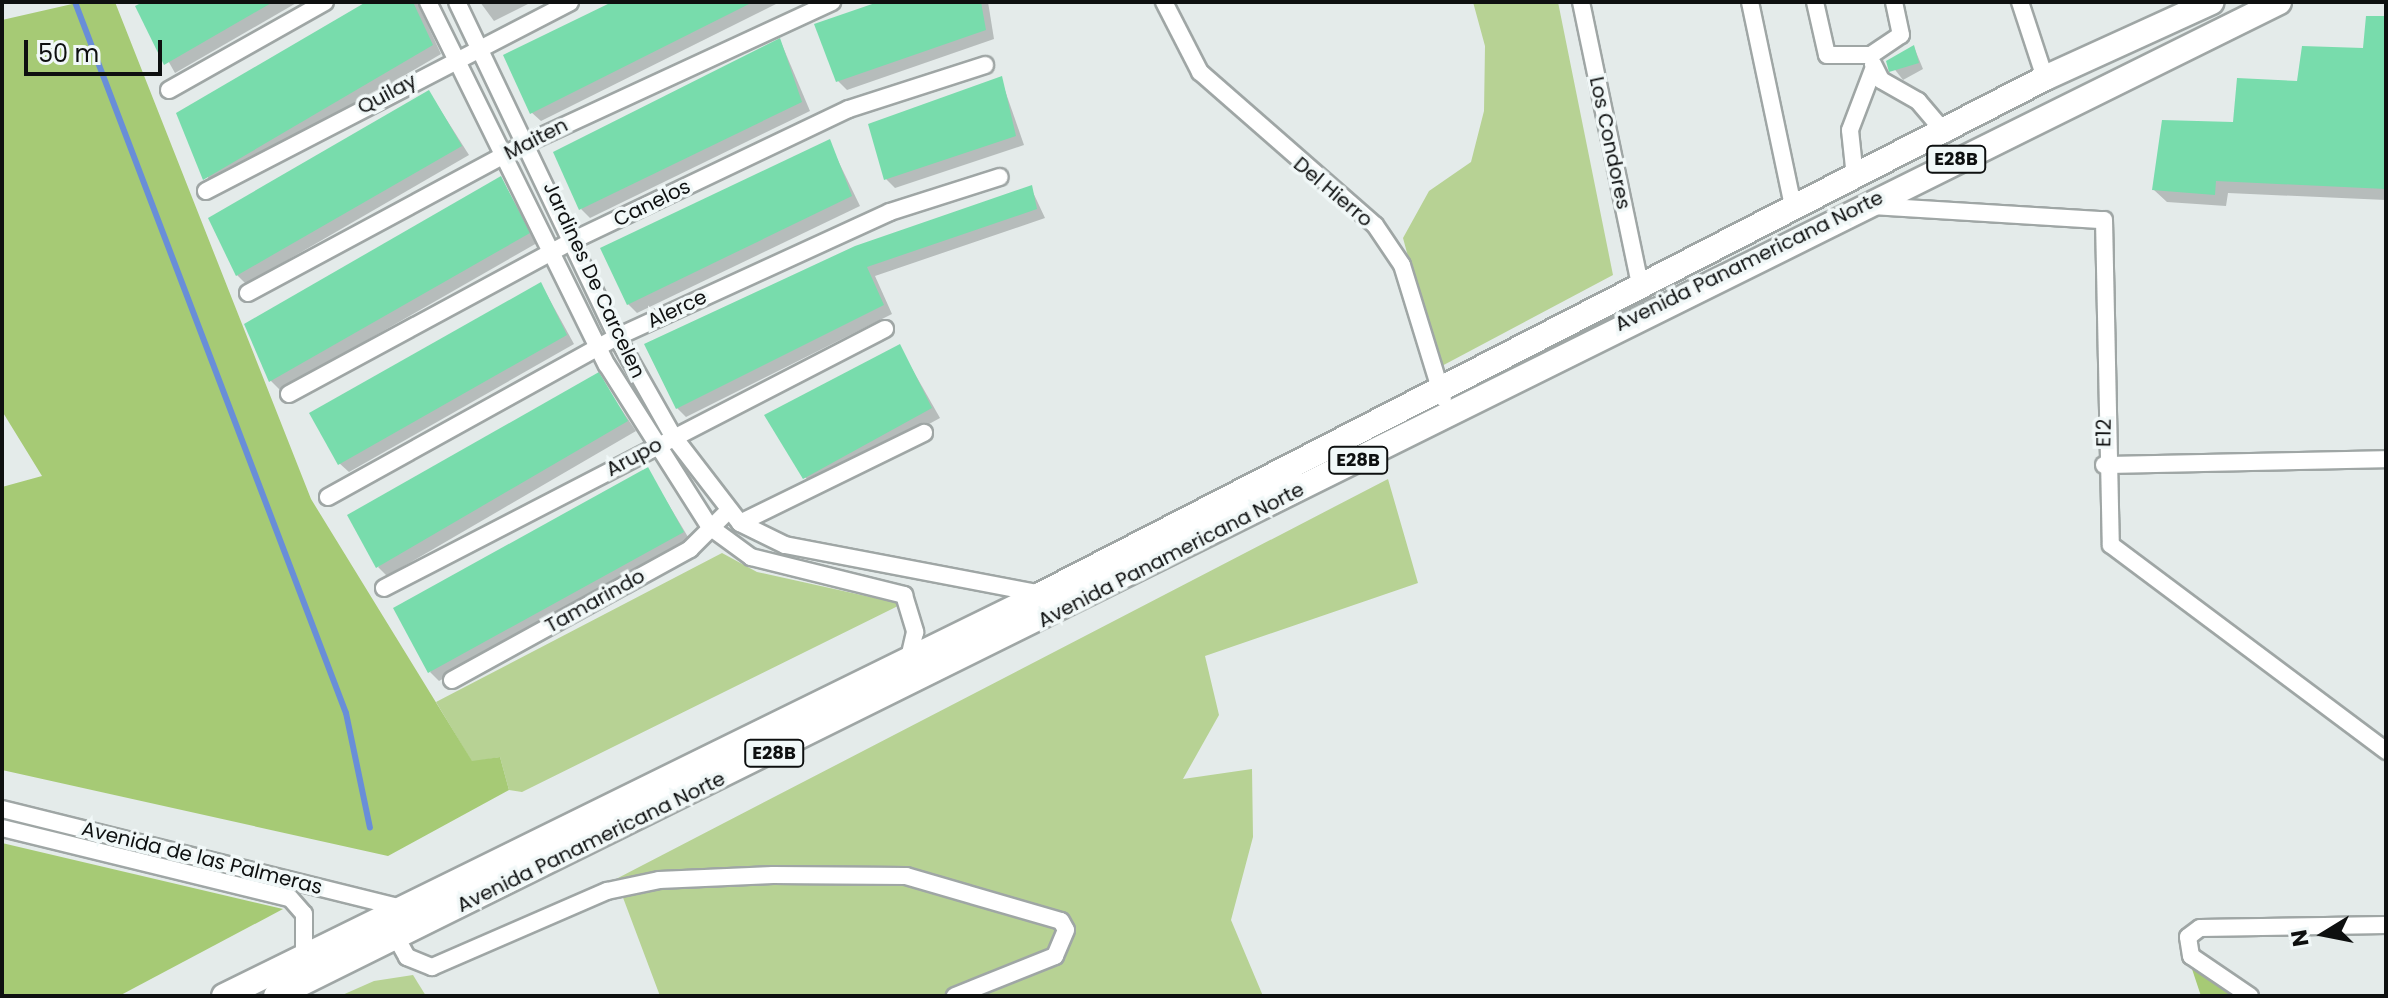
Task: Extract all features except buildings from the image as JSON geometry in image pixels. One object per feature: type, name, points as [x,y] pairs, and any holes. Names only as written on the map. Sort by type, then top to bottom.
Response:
[{"type":"main road","name":"Avenida Panamericana Norte","points":[[224,996],[1042,594],[1640,284],[1946,134],[2045,78],[2212,2]]},
{"type":"main road","name":"Avenida Panamericana Norte","points":[[276,996],[1049,618],[1862,205],[2279,2]]},
{"type":"street","points":[[169,90],[325,2]]},
{"type":"street","name":"Jardines De Carcelen","points":[[428,2],[597,346],[653,447],[710,527],[751,557],[904,595],[915,632],[909,657]]},
{"type":"street","name":"Jardines De Carcelen","points":[[457,2],[576,239],[617,337],[673,436],[734,517],[785,545],[1042,594]]},
{"type":"street","name":"Quilay","points":[[206,191],[479,45],[570,2]]},
{"type":"street","name":"Maiten","points":[[248,293],[529,142],[832,2]]},
{"type":"street","name":"Del Hierro","points":[[1164,2],[1200,72],[1375,225],[1402,265],[1447,414]]},
{"type":"street","name":"Los Condores","points":[[1581,2],[1640,284]]},
{"type":"street","points":[[1750,2],[1794,210]]},
{"type":"street","points":[[1815,2],[1827,55],[1872,61],[1946,134]]},
{"type":"street","points":[[1855,177],[1850,130],[1872,61],[1901,35],[1894,2]]},
{"type":"street","points":[[2020,2],[2045,78]]},
{"type":"street","name":"Canelos","points":[[289,394],[576,239],[849,109],[985,65]]},
{"type":"street","name":"Alerce","points":[[328,497],[597,346],[890,212],[1000,177]]},
{"type":"street","name":"E12","points":[[1862,205],[2104,220],[2104,465],[2111,545],[2386,751]]},
{"type":"street","name":"Arupo","points":[[384,588],[885,329]]},
{"type":"street","name":"Tamarindo","points":[[452,680],[690,549],[710,527],[924,433]]},
{"type":"street","points":[[2104,465],[2386,459]]},
{"type":"street","name":"Avenida de las Palmeras","points":[[2,809],[402,908]]},
{"type":"street","name":"Avenida de las Palmeras","points":[[2,828],[290,898],[304,914],[304,956]]},
{"type":"street","points":[[396,937],[407,957],[432,967],[607,891],[659,880],[773,875],[906,876],[1061,921],[1066,930],[1055,956],[955,996]]},
{"type":"street","points":[[2250,996],[2191,956],[2188,937],[2200,928],[2386,925]]},
{"type":"green space","points":[[81,2],[115,2],[311,499],[472,761],[500,757],[509,790],[388,856],[2,770],[2,487],[42,476],[2,411],[2,20]]},
{"type":"green space","points":[[1473,2],[1558,2],[1613,275],[1438,368],[1403,238],[1429,191],[1471,162],[1484,111],[1485,46]]},
{"type":"green space","points":[[1388,479],[1418,583],[1205,656],[1219,715],[1183,779],[1252,769],[1253,837],[1231,920],[1263,996],[660,996],[616,879]]},
{"type":"green space","points":[[722,553],[757,572],[902,604],[522,792],[509,790],[500,757],[472,762],[436,702]]},
{"type":"green space","points":[[2,843],[283,909],[119,996],[2,996]]},
{"type":"green space","points":[[2191,966],[2257,996],[2201,996]]},
{"type":"green space","points":[[413,975],[426,996],[340,996],[374,981]]},
{"type":"waterway","points":[[75,2],[346,713],[370,828]]}]
